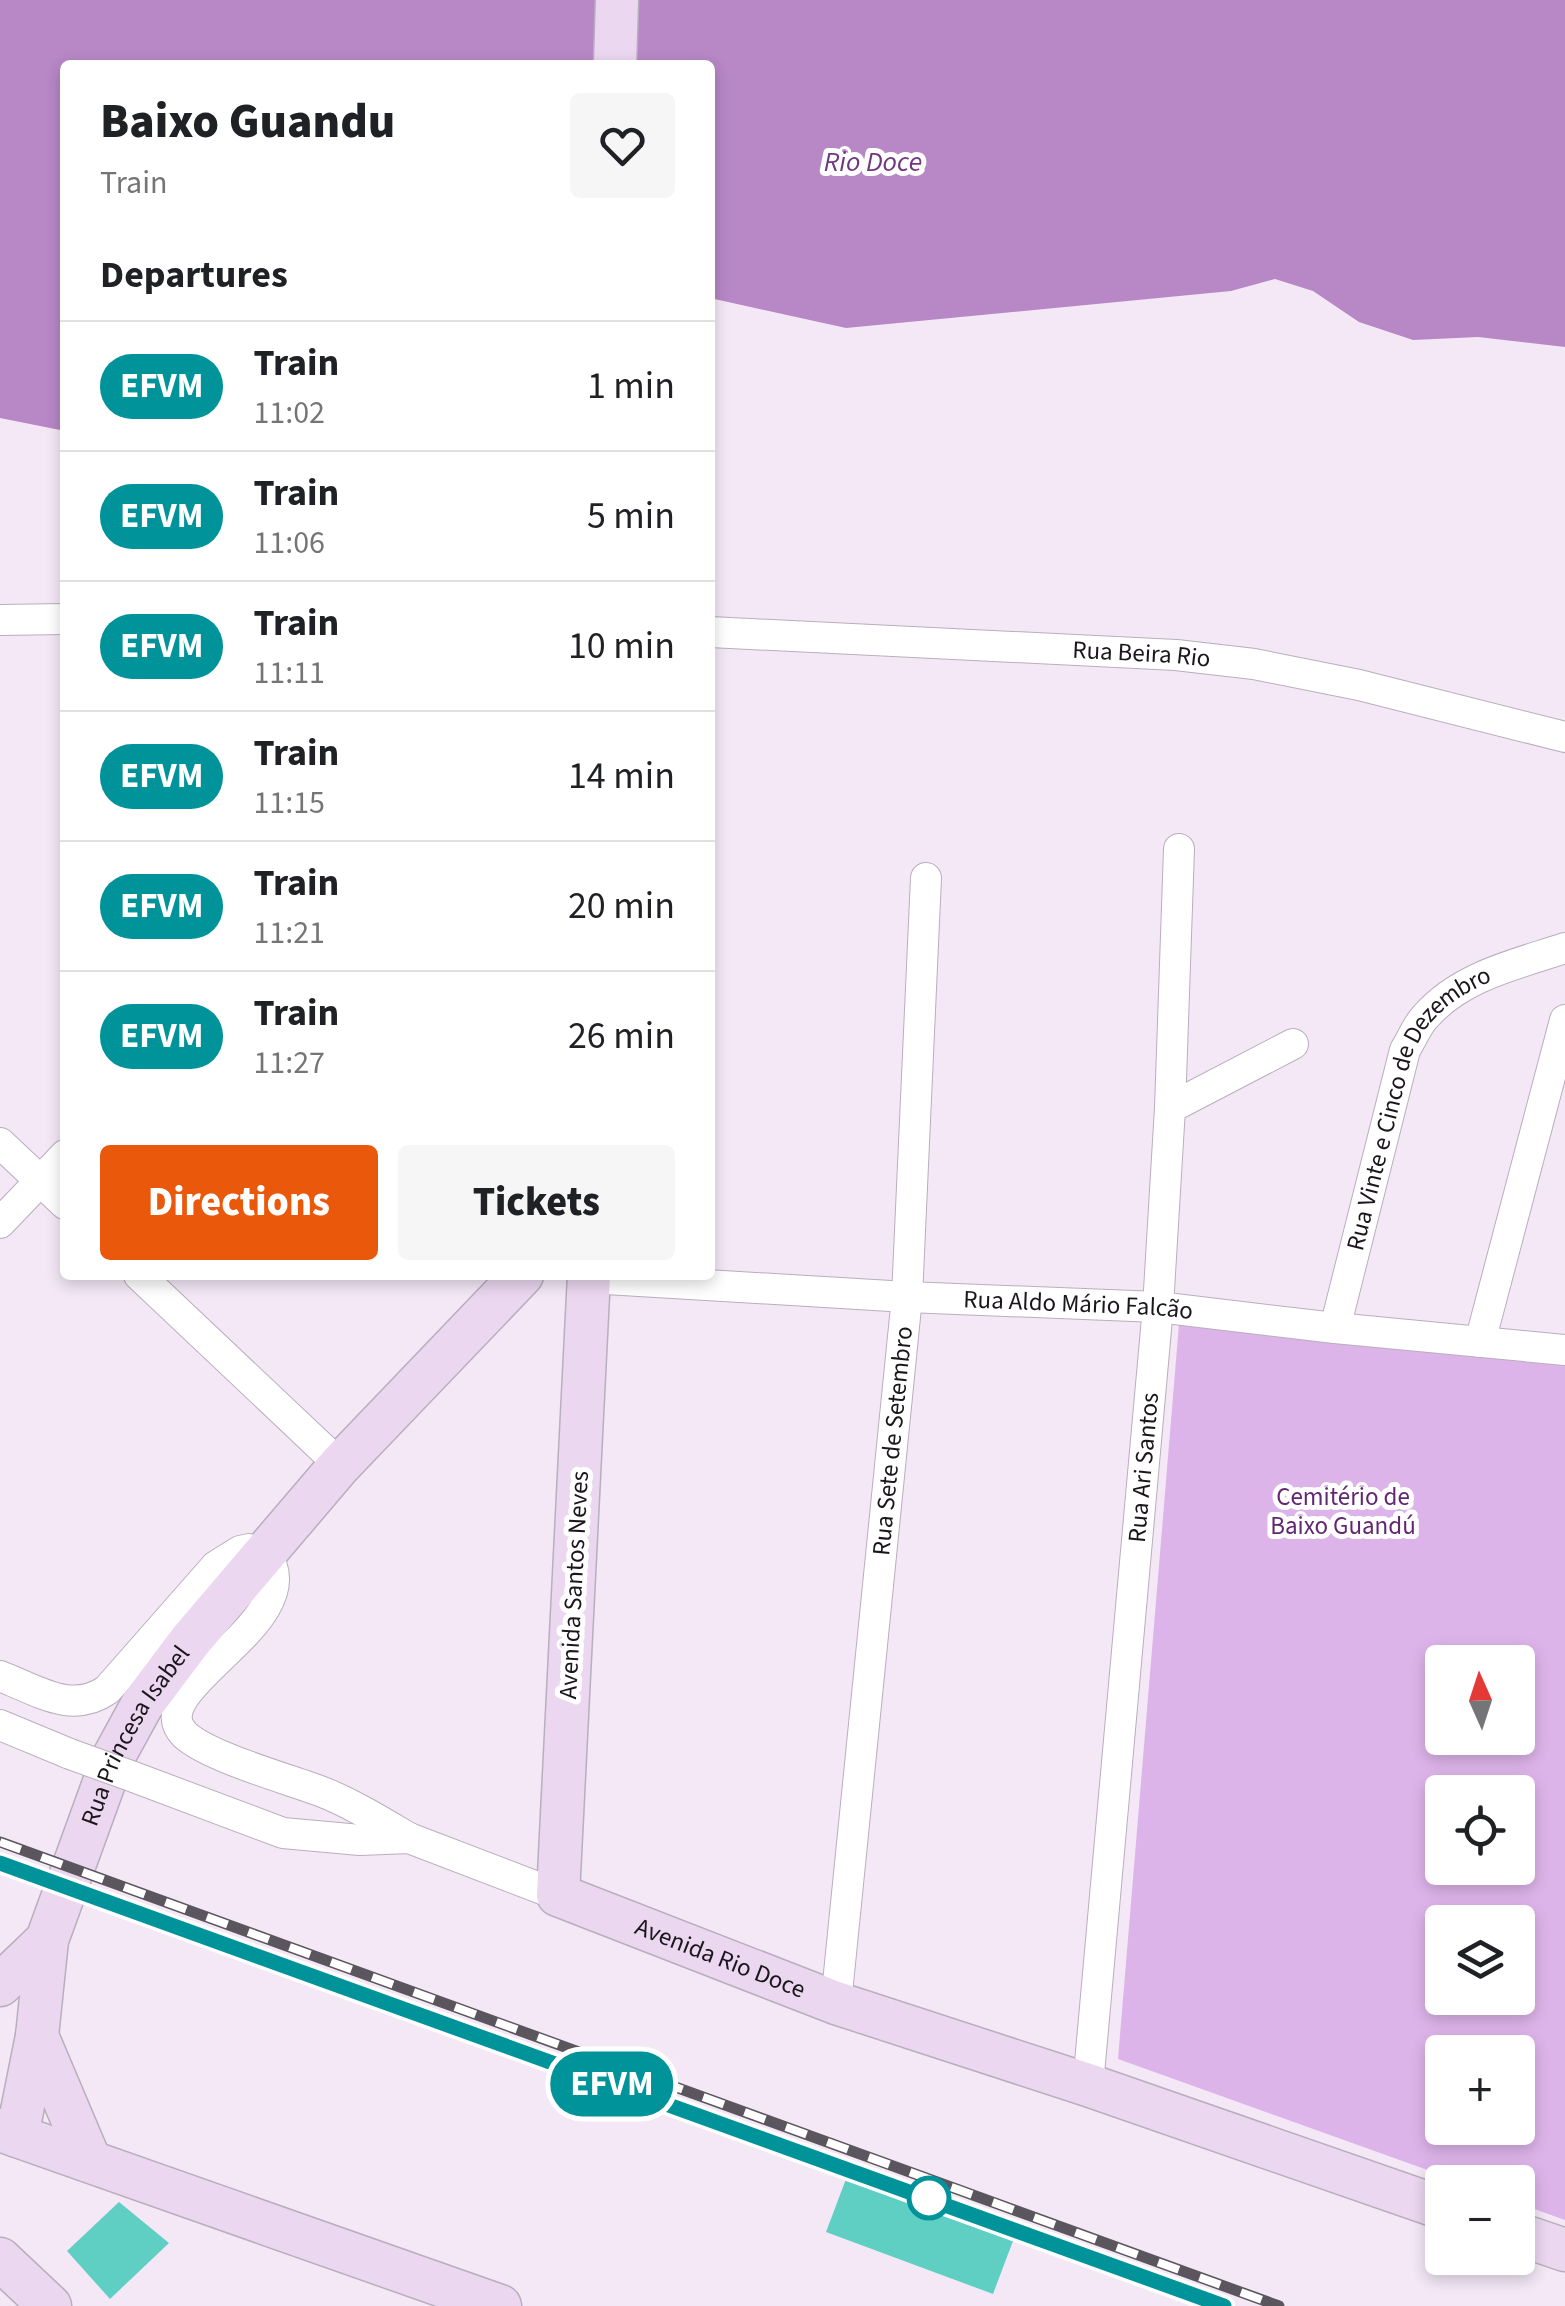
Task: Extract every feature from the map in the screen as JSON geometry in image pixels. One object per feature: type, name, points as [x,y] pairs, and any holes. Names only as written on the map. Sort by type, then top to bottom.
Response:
[{"type":"street","points":[[615,60],[617,0]]},
{"type":"street","points":[[0,620],[60,620]]},
{"type":"street","name":"Rua Beira Rio","points":[[715,632],[1176,655],[1254,664],[1360,685],[1565,736]]},
{"type":"street","name":"Rua Ari Santos","points":[[1088,2085],[1158,1307],[1179,849]]},
{"type":"street","name":"Rua Sete de Setembro","points":[[836,2003],[907,1297],[926,878]]},
{"type":"street","name":"Rua Vinte e Cinco de Dezembro","points":[[1335,1328],[1406,1050],[1424,1018],[1446,997],[1474,979],[1565,948]]},
{"type":"street","points":[[1480,1342],[1565,1020]]},
{"type":"street","points":[[1170,1108],[1293,1044]]},
{"type":"street","points":[[0,1143],[60,1199]]},
{"type":"street","points":[[0,1223],[60,1160]]},
{"type":"street","points":[[144,1280],[340,1465]]},
{"type":"street","name":"Rua Princesa Isabel","points":[[47,1940],[113,1758],[154,1689],[340,1465],[517,1280]]},
{"type":"street","name":"Avenida Santos Neves","points":[[558,1895],[590,1280]]},
{"type":"street","name":"Rua Aldo Mário Falcão","points":[[638,1280],[907,1297],[1158,1307],[1565,1350]]},
{"type":"street","points":[[0,1676],[66,1701],[88,1701],[107,1690],[216,1566],[250,1549],[264,1553]]},
{"type":"street","name":"Rua Princesa Isabel","points":[[264,1553],[276,1575],[270,1598],[255,1623],[183,1697],[177,1707],[182,1732],[195,1742],[324,1792],[408,1838]]},
{"type":"street","name":"Avenida Rio Doce","points":[[0,1725],[283,1833],[360,1840],[408,1838],[836,2003],[1088,2085],[1425,2202]]},
{"type":"street","points":[[0,1985],[47,1940]]},
{"type":"street","points":[[47,1940],[37,2036],[6,2141],[90,2162],[500,2306]]},
{"type":"street","points":[[37,2036],[90,2162]]},
{"type":"street","points":[[1535,2240],[1565,2250]]},
{"type":"street","points":[[0,2259],[50,2306]]},
{"type":"green space","name":"Cemitério de Baixo Guandú","points":[[1179,1324],[1565,1342],[1565,2220],[1535,2209],[1535,2165],[1425,2165],[1425,2169],[1118,2059]]},
{"type":"water","name":"Rio Doce","points":[[0,0],[1565,0],[1565,347],[1478,337],[1413,340],[1359,322],[1313,291],[1275,279],[1231,291],[846,328],[715,299],[715,60],[60,60],[60,430],[0,418]]},
{"type":"building","points":[[846,2179],[1013,2241],[993,2294],[826,2232]]},
{"type":"building","points":[[119,2202],[169,2243],[110,2299],[67,2251]]},
{"type":"railway","points":[[0,1842],[1279,2306]]},
{"type":"railway","points":[[0,1863],[1224,2306]]},
{"type":"train","name":"EFVM","points":[[0,1863],[1224,2306]]}]
